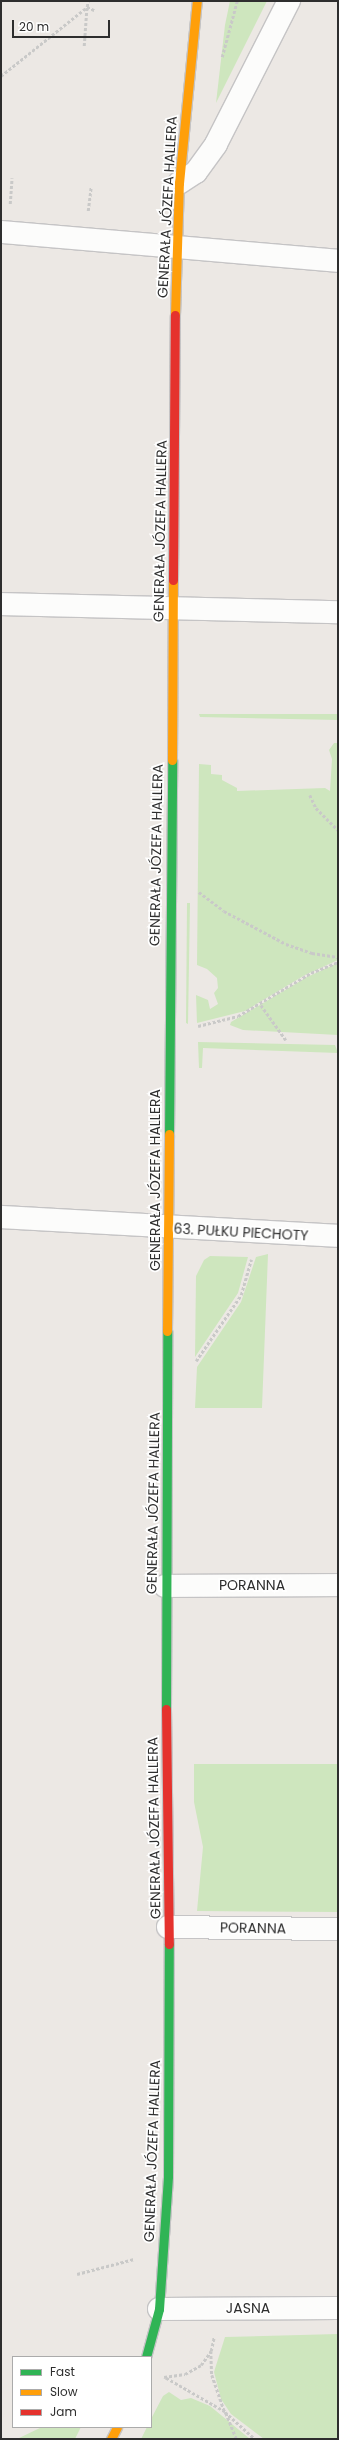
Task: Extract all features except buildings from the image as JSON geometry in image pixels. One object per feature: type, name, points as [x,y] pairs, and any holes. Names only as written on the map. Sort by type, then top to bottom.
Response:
[{"type":"street","name":"GENERAŁA JÓZEFA HALLERA","points":[[146,2356],[159,2309],[168,2176],[168,1927],[165,1586],[176,247],[179,183],[198,1]]},
{"type":"street","points":[[179,183],[196,172],[216,144],[289,1]]},
{"type":"street","points":[[1,232],[338,261]]},
{"type":"street","points":[[1,604],[149,606],[174,610],[338,612]]},
{"type":"street","name":"63. PUŁKU PIECHOTY","points":[[1,1217],[169,1228],[338,1236]]},
{"type":"street","name":"PORANNA","points":[[165,1586],[338,1585]]},
{"type":"street","name":"PORANNA","points":[[168,1927],[338,1929]]},
{"type":"street","name":"JASNA","points":[[159,2309],[338,2308]]},
{"type":"street","points":[[112,2439],[117,2428]]},
{"type":"path","points":[[84,46],[88,1]]},
{"type":"path","points":[[87,7],[94,10]]},
{"type":"path","points":[[1,76],[87,7]]},
{"type":"path","points":[[10,207],[12,178]]},
{"type":"path","points":[[88,214],[91,187]]},
{"type":"path","points":[[310,795],[316,808],[338,830]]},
{"type":"path","points":[[198,890],[224,911],[286,944],[312,953],[338,956]]},
{"type":"path","points":[[193,1027],[218,1023],[261,1005],[311,973],[338,962]]},
{"type":"path","points":[[261,1005],[286,1040]]},
{"type":"path","points":[[191,1368],[213,1340],[241,1295],[254,1252]]},
{"type":"path","points":[[216,2330],[211,2351],[212,2375],[236,2439]]},
{"type":"path","points":[[211,2351],[201,2365],[185,2374],[164,2377],[225,2412],[255,2439]]},
{"type":"green space","points":[[230,1],[267,1],[216,103],[225,25]]},
{"type":"green space","points":[[199,714],[338,714],[338,720],[200,717]]},
{"type":"green space","points":[[334,743],[338,743],[338,960],[305,975],[245,1011],[197,1023],[196,995],[208,1000],[210,1009],[218,1004],[214,993],[218,988],[217,978],[207,969],[197,965],[199,764],[211,765],[211,774],[222,775],[222,780],[237,788],[237,791],[325,788],[330,791],[332,759],[329,750]]},
{"type":"green space","points":[[187,903],[190,903],[188,1024],[186,1023]]},
{"type":"green space","points":[[338,963],[338,1035],[243,1030],[230,1025],[231,1022],[307,977]]},
{"type":"green space","points":[[198,1042],[335,1045],[338,1053],[203,1048],[202,1068],[199,1068]]},
{"type":"green space","points":[[268,1254],[262,1408],[195,1408],[197,1367],[241,1302],[256,1257]]},
{"type":"green space","points":[[210,1256],[248,1257],[238,1293],[195,1357],[196,1276],[204,1260]]},
{"type":"green space","points":[[194,1764],[338,1764],[338,1912],[197,1911],[203,1847],[194,1802]]},
{"type":"green space","points":[[338,2334],[338,2439],[264,2439],[231,2414],[221,2399],[214,2372],[225,2337]]},
{"type":"green space","points":[[169,2392],[181,2400],[191,2398],[210,2406],[250,2439],[141,2439],[146,2428],[152,2428],[152,2417],[163,2396]]},
{"type":"green space","points":[[40,2428],[80,2428],[75,2439],[17,2439]]},
{"type":"traffic: fast","points":[[169,1134],[172,760]]},
{"type":"traffic: fast","points":[[166,1709],[167,1331]]},
{"type":"traffic: fast","points":[[146,2356],[159,2309],[168,2176],[169,1944]]},
{"type":"traffic: slow","points":[[175,315],[179,183],[197,1]]},
{"type":"traffic: slow","points":[[172,760],[173,580]]},
{"type":"traffic: slow","points":[[167,1331],[169,1134]]},
{"type":"traffic: slow","points":[[111,2439],[116,2428]]},
{"type":"traffic: jam","points":[[173,580],[175,315]]},
{"type":"traffic: jam","points":[[166,1709],[169,1944]]}]
